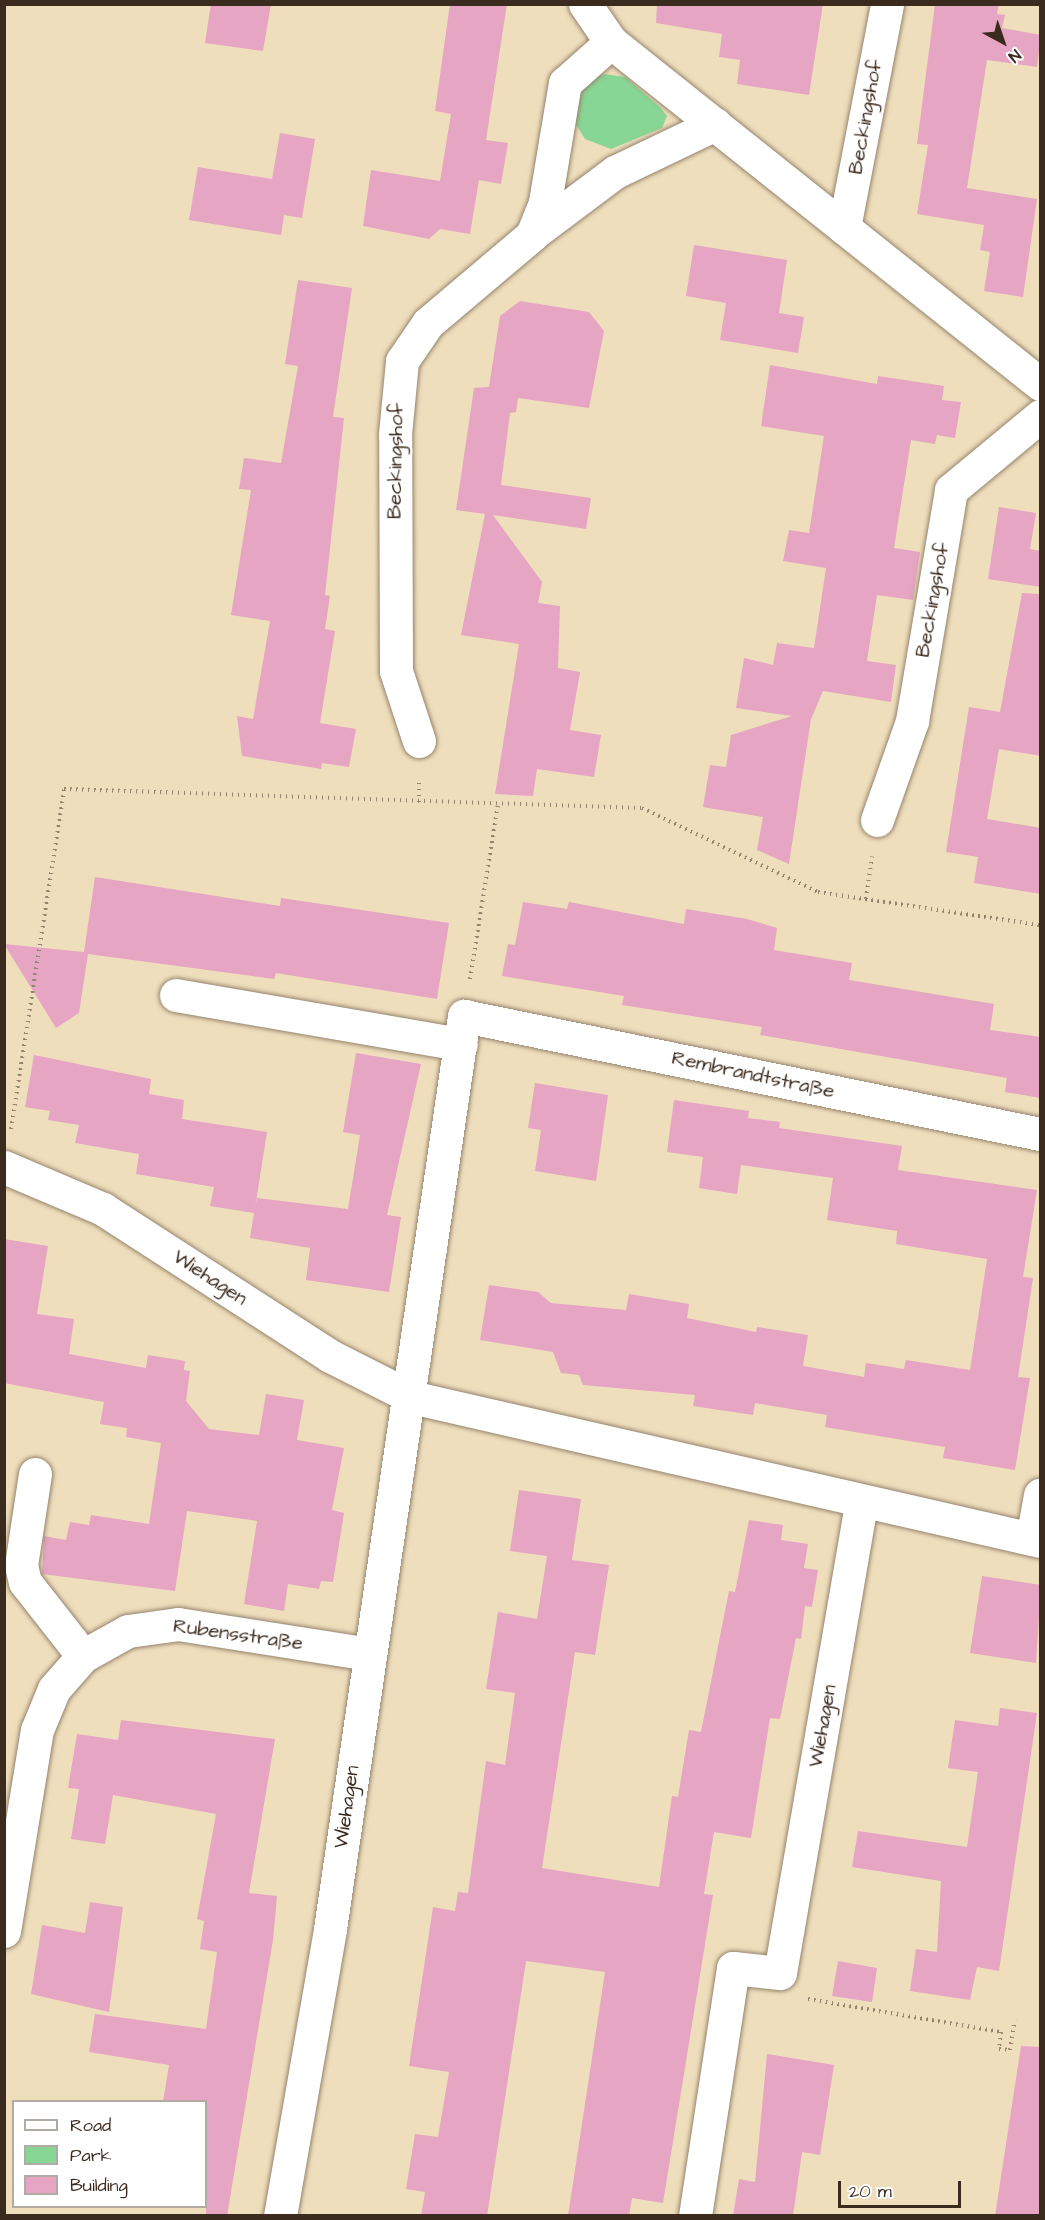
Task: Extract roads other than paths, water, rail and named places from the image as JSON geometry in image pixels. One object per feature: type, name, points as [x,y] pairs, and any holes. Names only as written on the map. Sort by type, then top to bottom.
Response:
[{"type":"street","points":[[585,4],[611,42],[1041,384]]},
{"type":"street","name":"Beckingshof","points":[[844,228],[887,4]]},
{"type":"street","name":"Beckingshof","points":[[532,235],[545,202],[565,83],[611,42]]},
{"type":"street","name":"Beckingshof","points":[[419,741],[396,671],[395,434],[402,361],[428,323],[532,235],[615,172],[715,124]]},
{"type":"street","name":"Beckingshof","points":[[877,820],[912,721],[951,490],[1041,416]]},
{"type":"street","name":"Rembrandtstraße","points":[[176,995],[463,1030],[1041,1134]]},
{"type":"street","points":[[411,1397],[463,1030]]},
{"type":"street","name":"Wiehagen","points":[[5,1168],[103,1209],[330,1356],[411,1397],[861,1503],[1036,1540]]},
{"type":"street","name":"Wiehagen","points":[[280,2216],[330,1929],[369,1654],[411,1397]]},
{"type":"street","points":[[35,1474],[21,1565],[25,1582],[83,1656]]},
{"type":"street","points":[[1036,1540],[1041,1496]]},
{"type":"street","name":"Wiehagen","points":[[695,2216],[733,1968],[780,1973],[861,1503]]},
{"type":"street","name":"Rubensstraße","points":[[4,1931],[37,1730],[54,1689],[83,1656],[128,1631],[178,1624],[369,1654]]}]
